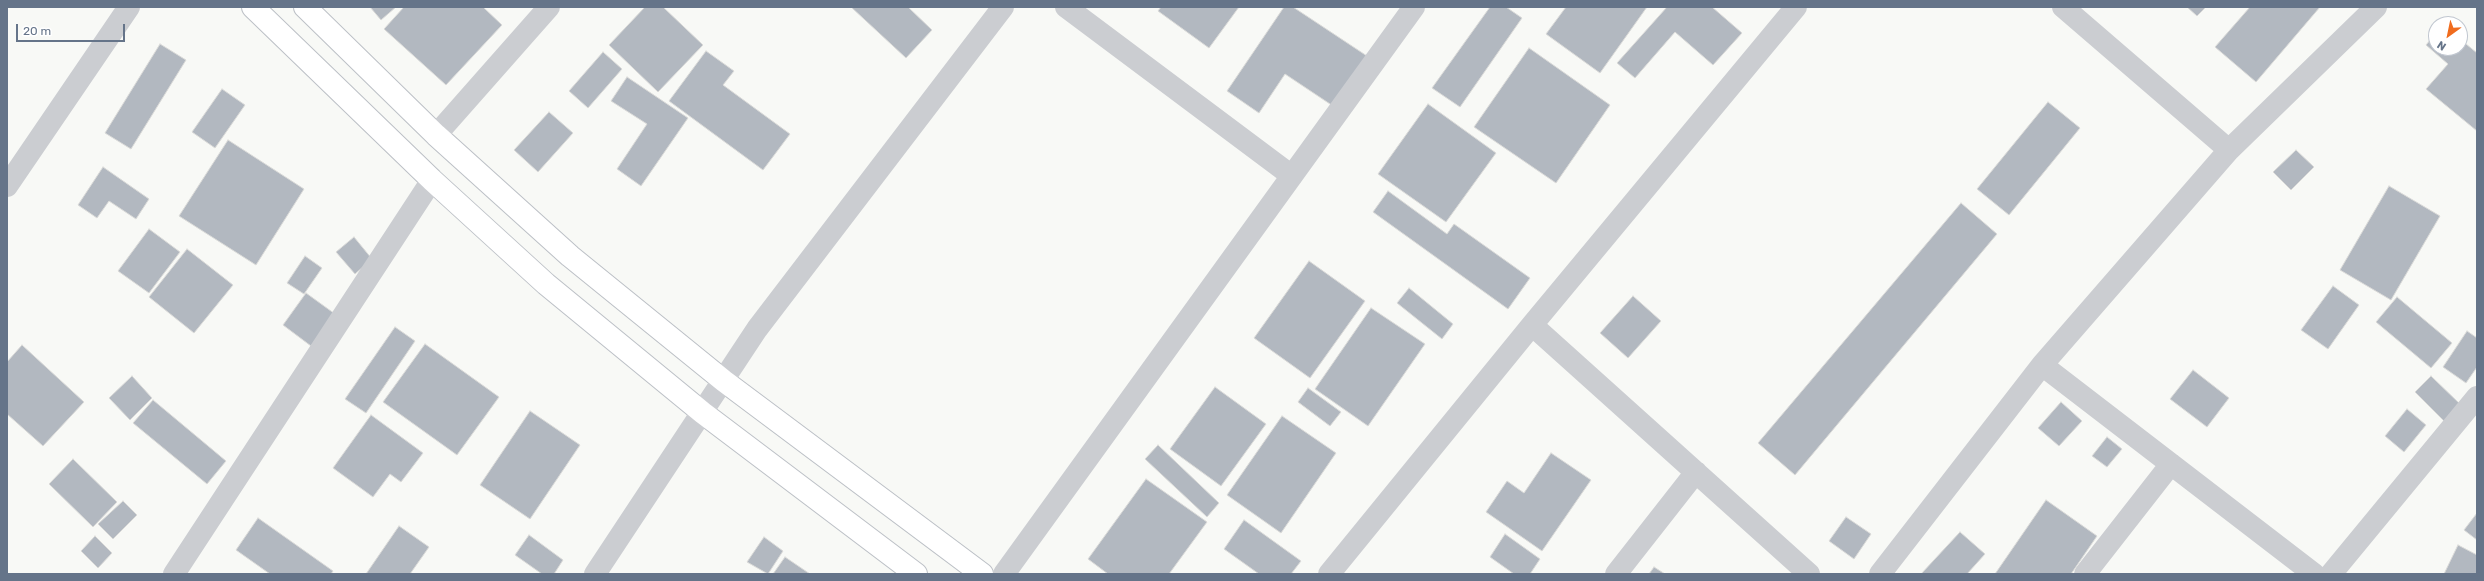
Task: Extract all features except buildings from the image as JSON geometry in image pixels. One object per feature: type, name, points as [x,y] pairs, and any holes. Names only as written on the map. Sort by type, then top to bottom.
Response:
[{"type":"main road","points":[[253,7],[432,180],[546,284],[703,413],[916,574]]},
{"type":"main road","points":[[305,7],[436,135],[570,256],[724,381],[982,574]]},
{"type":"street","points":[[7,186],[129,7]]},
{"type":"street","points":[[436,135],[549,7]]},
{"type":"street","points":[[595,574],[703,413],[757,329],[1003,7]]},
{"type":"street","points":[[1066,7],[1292,176]]},
{"type":"street","points":[[1004,574],[1414,7]]},
{"type":"street","points":[[1329,574],[1532,325],[1796,7]]},
{"type":"street","points":[[2063,7],[2229,150]]},
{"type":"street","points":[[1880,574],[2042,365],[2229,150],[2376,7]]},
{"type":"street","points":[[174,574],[432,180]]},
{"type":"street","points":[[1532,325],[1809,574]]},
{"type":"street","points":[[2042,365],[2314,574]]},
{"type":"street","points":[[2332,574],[2477,397]]},
{"type":"street","points":[[2085,574],[2170,464]]},
{"type":"street","points":[[1616,574],[1696,472]]}]
